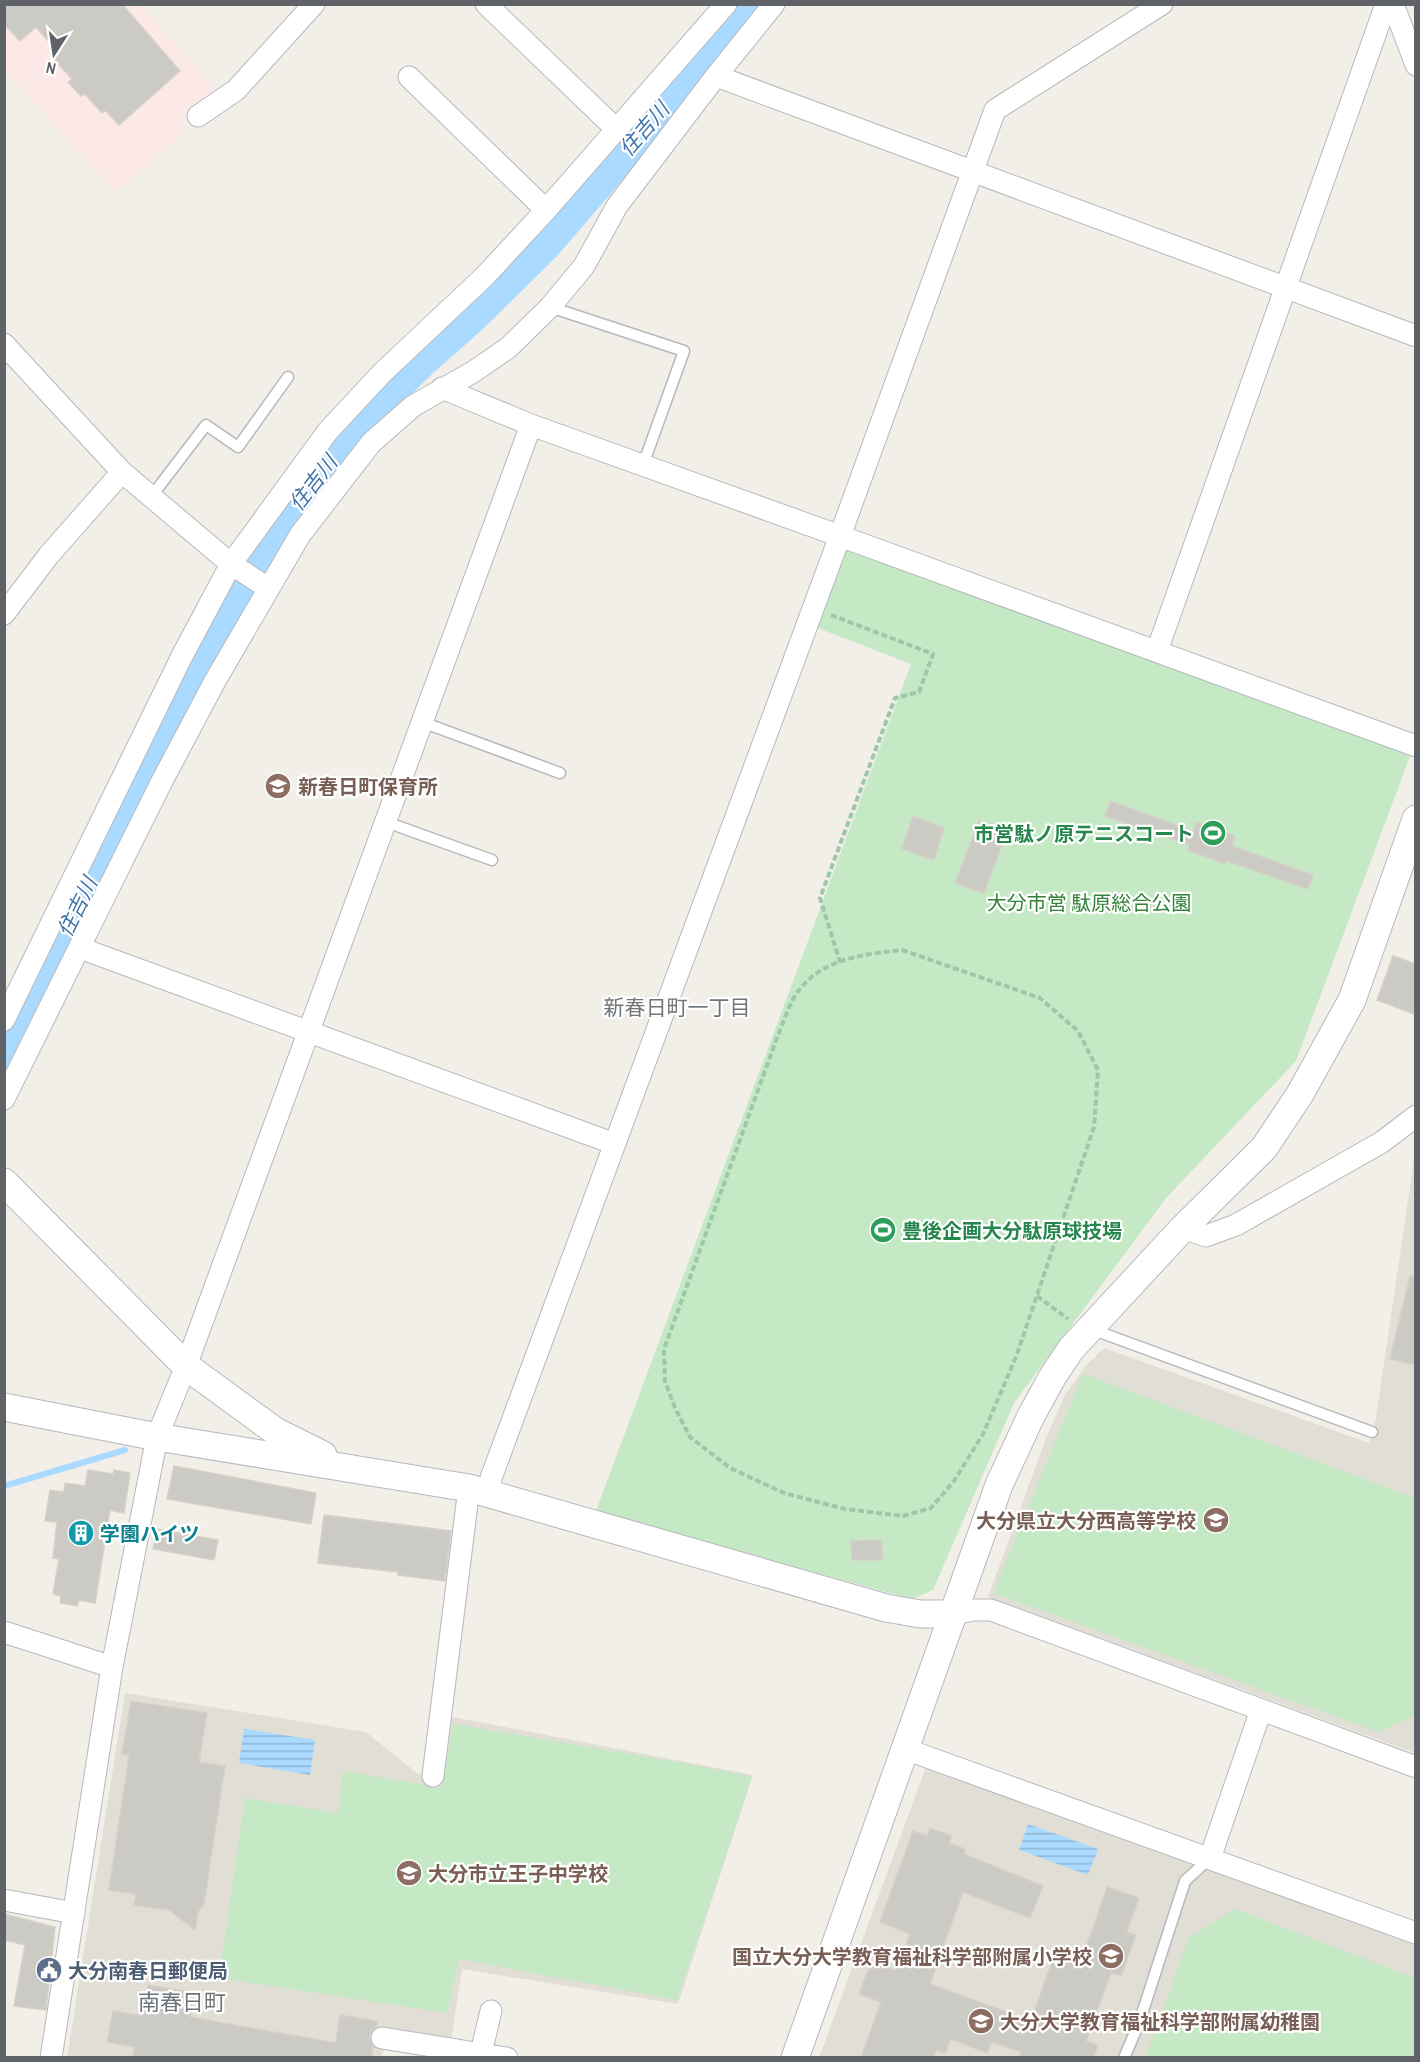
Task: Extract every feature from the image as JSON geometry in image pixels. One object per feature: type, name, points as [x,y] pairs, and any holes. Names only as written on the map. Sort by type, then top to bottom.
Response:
[{"type":"street","points":[[198,116],[236,90],[314,4]]},
{"type":"street","points":[[486,4],[617,130]]},
{"type":"street","points":[[4,1020],[182,657],[235,567],[328,431],[382,373],[485,276],[617,130],[726,4]]},
{"type":"street","points":[[4,1099],[161,783],[265,586],[300,534],[370,443],[412,406],[473,372],[508,348],[550,307],[584,266],[617,206],[774,4]]},
{"type":"street","points":[[433,1776],[479,1490],[491,1478],[840,536],[995,110],[1162,4]]},
{"type":"street","points":[[1156,651],[1386,4]]},
{"type":"street","points":[[1393,4],[1416,65]]},
{"type":"street","points":[[716,76],[1416,336]]},
{"type":"street","points":[[409,77],[546,210]]},
{"type":"street","points":[[4,344],[122,472],[235,567],[265,586]]},
{"type":"street","points":[[442,388],[531,425],[1416,746]]},
{"type":"street","points":[[51,2058],[112,1667],[157,1437],[186,1366],[531,425]]},
{"type":"street","points":[[4,614],[49,555],[122,472]]},
{"type":"street","points":[[795,2058],[999,1485],[1020,1437],[1053,1376],[1071,1349],[1078,1324],[1183,1228],[1264,1148],[1300,1094],[1352,1000],[1416,819]]},
{"type":"street","points":[[80,948],[615,1144]]},
{"type":"street","points":[[1183,1228],[1206,1236],[1236,1225],[1382,1142],[1416,1116]]},
{"type":"street","points":[[4,1182],[186,1366],[276,1431],[320,1454],[409,1477]]},
{"type":"street","points":[[4,1407],[157,1437],[479,1490],[886,1608],[920,1614],[953,1614],[991,1610],[1416,1767]]},
{"type":"street","points":[[4,1632],[112,1667]]},
{"type":"street","points":[[1210,1858],[1261,1710]]},
{"type":"street","points":[[905,1749],[1416,1933]]},
{"type":"street","points":[[4,1900],[74,1913]]},
{"type":"street","points":[[481,2054],[491,2011]]},
{"type":"street","points":[[382,2038],[507,2058]]},
{"type":"lane","points":[[550,307],[684,351],[643,465]]},
{"type":"lane","points":[[151,496],[206,425],[238,447],[288,377]]},
{"type":"lane","points":[[422,722],[560,773]]},
{"type":"lane","points":[[386,822],[492,860]]},
{"type":"lane","points":[[1078,1324],[1372,1432]]},
{"type":"lane","points":[[1124,2058],[1139,2023],[1185,1881],[1210,1858]]},
{"type":"path","points":[[813,608],[933,654],[919,692],[895,698],[820,898],[840,962]]},
{"type":"path","points":[[902,950],[1040,999],[1078,1031],[1098,1070],[1094,1127],[1016,1357],[983,1434],[954,1481],[931,1508],[903,1516],[845,1509],[784,1493],[730,1467],[690,1437],[675,1408],[665,1381],[664,1349],[778,1035],[799,990],[818,970],[840,962],[859,955],[902,950]]},
{"type":"path","points":[[1037,1296],[1078,1324]]},
{"type":"shaded area","points":[[5,5],[141,5],[211,84],[211,94],[186,114],[184,132],[116,193],[5,71]]},
{"type":"shaded area","name":"大分県立大分西高等学校","points":[[1415,1152],[1415,1753],[988,1597],[1046,1438],[1065,1395],[1084,1368],[1104,1348],[1369,1443],[1376,1418]]},
{"type":"shaded area","name":"大分市立王子中学校","points":[[125,1693],[366,1732],[418,1774],[439,1777],[448,1716],[753,1775],[678,2004],[462,1969],[451,2041],[387,2031],[382,2057],[67,2058]]},
{"type":"shaded area","points":[[926,1767],[1415,1941],[1415,2057],[819,2058]]},
{"type":"green space","name":"大分市営 駄原総合公園","points":[[842,540],[1412,751],[1296,1061],[1166,1198],[1014,1403],[933,1590],[912,1599],[596,1511],[911,664],[810,625]]},
{"type":"green space","name":"大分県立大分西高等学校","points":[[1083,1374],[1415,1498],[1416,1709],[1412,1717],[1379,1732],[993,1593]]},
{"type":"green space","points":[[453,1724],[752,1777],[677,2000],[459,1959],[447,2013],[219,1978],[245,1798],[338,1813],[343,1771],[442,1788]]},
{"type":"green space","points":[[1235,1909],[1415,1978],[1416,2054],[1414,2057],[1146,2057],[1189,1937]]},
{"type":"water","points":[[244,1729],[315,1740],[310,1775],[239,1763]]},
{"type":"water","points":[[1028,1824],[1098,1849],[1088,1875],[1019,1850]]},
{"type":"building","points":[[4,4],[122,4],[180,71],[119,125],[105,110],[102,113],[85,94],[81,96],[68,82],[72,79],[53,58],[59,53],[36,27],[20,41],[4,24]]},
{"type":"building","points":[[1110,801],[1193,831],[1196,822],[1235,836],[1232,846],[1313,875],[1308,889],[1227,861],[1226,864],[1187,850],[1189,845],[1105,816]]},
{"type":"building","points":[[913,816],[944,828],[934,860],[902,849]]},
{"type":"building","points":[[979,821],[1007,832],[984,893],[955,883]]},
{"type":"building","points":[[1393,956],[1416,964],[1416,1015],[1377,1000]]},
{"type":"building","points":[[1410,1276],[1416,1277],[1416,1365],[1390,1359]]},
{"type":"building","points":[[174,1466],[316,1493],[311,1524],[167,1499]]},
{"type":"building","name":"学園ハイツ","points":[[88,1470],[113,1474],[114,1470],[130,1473],[124,1513],[110,1510],[95,1603],[79,1600],[77,1606],[60,1603],[61,1596],[53,1594],[59,1559],[53,1558],[57,1522],[45,1521],[50,1490],[64,1492],[65,1483],[85,1486]]},
{"type":"building","points":[[324,1515],[451,1531],[445,1581],[398,1575],[398,1572],[318,1563]]},
{"type":"building","points":[[157,1529],[218,1540],[214,1560],[153,1549]]},
{"type":"building","points":[[881,1540],[883,1560],[852,1560],[851,1541]]},
{"type":"building","points":[[131,1701],[207,1713],[199,1762],[225,1766],[204,1904],[198,1912],[195,1930],[169,1910],[134,1905],[136,1894],[109,1890],[129,1755],[122,1754]]},
{"type":"building","points":[[930,1828],[952,1836],[949,1843],[965,1849],[964,1854],[1043,1886],[1030,1918],[963,1892],[930,1984],[1031,2021],[1054,1956],[1080,1965],[1107,1887],[1139,1898],[1127,1932],[1136,1935],[1121,1976],[1111,1973],[1086,2041],[1098,2045],[1093,2058],[1019,2058],[1021,2052],[992,2042],[987,2053],[951,2039],[945,2053],[936,2050],[933,2058],[861,2058],[881,2002],[859,1994],[869,1967],[872,1963],[896,1971],[910,1934],[880,1922],[913,1831],[927,1836]]},
{"type":"building","points":[[4,1914],[55,1927],[46,2010],[14,2006],[25,1945],[4,1940]]},
{"type":"building","points":[[148,1985],[185,1991],[183,2004],[192,2006],[190,2017],[336,2043],[340,2015],[377,2021],[377,2027],[372,2030],[369,2037],[373,2047],[372,2058],[133,2058],[135,2047],[107,2042],[113,2011],[143,2016]]},
{"type":"waterway","name":"住吉川","points":[[4,1054],[184,690],[255,566],[303,493],[379,402],[472,316],[544,245],[752,4]]},
{"type":"waterway","points":[[4,1486],[125,1450]]},
{"type":"place","name":"新春日町保育所","points":[[278,786]]},
{"type":"place","name":"市営駄ノ原テニスコート","points":[[1213,833]]},
{"type":"place","name":"豊後企画大分駄原球技場","points":[[883,1230]]},
{"type":"place","name":"大分県立大分西高等学校","points":[[1216,1520]]},
{"type":"place","name":"学園ハイツ","points":[[81,1533]]},
{"type":"place","name":"大分市立王子中学校","points":[[409,1873]]},
{"type":"place","name":"国立大分大学教育福祉科学部附属小学校","points":[[1111,1956]]},
{"type":"place","name":"大分南春日郵便局","points":[[49,1970]]},
{"type":"place","name":"大分大学教育福祉科学部附属幼稚園","points":[[981,2021]]},
{"type":"district","name":"新春日町一丁目","points":[[677,1007]]},
{"type":"district","name":"南春日町","points":[[182,2002]]}]
